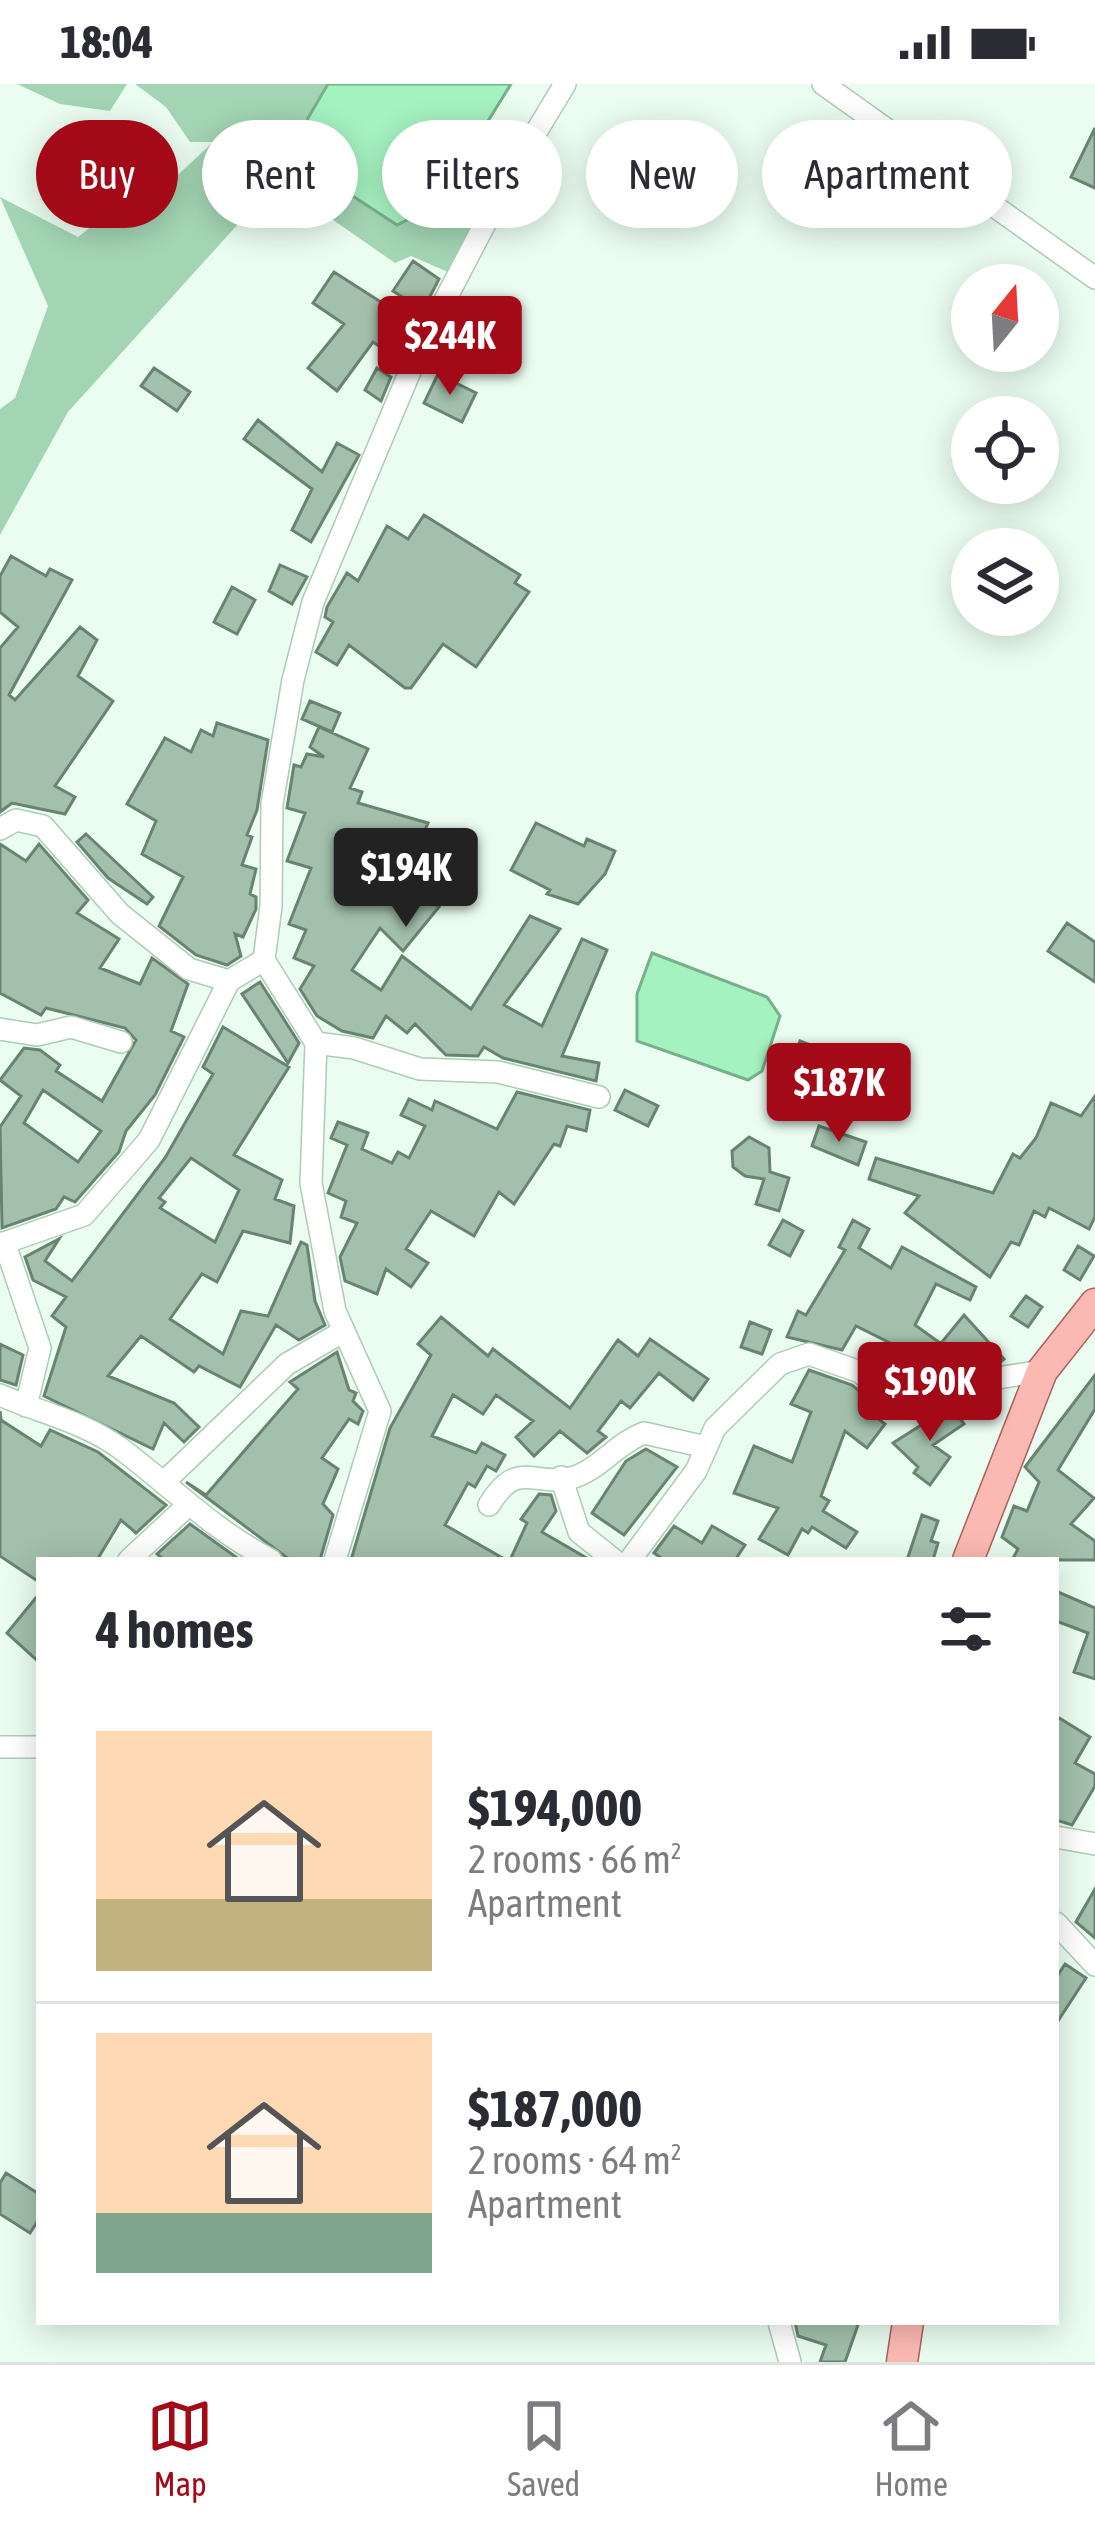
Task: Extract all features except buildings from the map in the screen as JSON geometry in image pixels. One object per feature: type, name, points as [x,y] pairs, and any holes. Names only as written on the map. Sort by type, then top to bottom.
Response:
[{"type":"main road","points":[[969,1557],[1042,1371],[1095,1304]]},
{"type":"main road","points":[[902,2362],[908,2325]]},
{"type":"street","points":[[336,1557],[380,1411],[335,1311],[311,1184],[316,1043],[264,960],[271,906],[272,804],[292,680],[313,602],[419,350],[565,84]]},
{"type":"street","points":[[823,84],[1095,278]]},
{"type":"street","points":[[0,829],[16,820],[44,826],[120,914],[189,969],[229,981]]},
{"type":"street","points":[[26,1406],[40,1348],[0,1244],[84,1215],[149,1140],[229,981],[264,960]]},
{"type":"street","points":[[0,1029],[37,1035],[70,1028],[121,1042]]},
{"type":"street","points":[[316,1043],[354,1048],[420,1069],[498,1072],[599,1097]]},
{"type":"street","points":[[163,1483],[287,1364],[344,1331]]},
{"type":"street","points":[[632,1557],[696,1472],[738,1400],[780,1364],[808,1354],[860,1372],[883,1392],[924,1405],[959,1384],[1042,1371]]},
{"type":"street","points":[[0,1395],[55,1412],[117,1446],[186,1507],[267,1557]]},
{"type":"street","points":[[489,1505],[500,1488],[524,1474],[561,1478],[582,1472],[623,1441],[644,1433],[706,1448]]},
{"type":"street","points":[[561,1478],[579,1532],[610,1557]]},
{"type":"street","points":[[132,1557],[186,1507]]},
{"type":"street","points":[[0,1747],[36,1748]]},
{"type":"street","points":[[1059,1838],[1095,1844]]},
{"type":"street","points":[[1059,1926],[1095,1965]]},
{"type":"street","points":[[780,2325],[790,2362]]},
{"type":"shaded area","points":[[17,84],[127,84],[110,111],[60,104]]},
{"type":"shaded area","points":[[135,84],[328,84],[311,120],[202,120],[202,142],[190,142],[166,107]]},
{"type":"shaded area","points":[[328,84],[511,84],[489,120],[382,120],[382,215],[358,200],[358,120],[308,118]]},
{"type":"shaded area","points":[[202,152],[202,228],[234,228],[68,412],[0,535],[0,409],[15,398],[48,306],[0,197],[36,215],[36,228],[60,228],[78,237],[89,228],[178,228],[178,175]]},
{"type":"shaded area","points":[[358,152],[382,169],[382,228],[474,228],[450,273],[411,256],[395,263],[345,228],[358,228]]},
{"type":"shaded area","points":[[652,953],[767,997],[780,1016],[762,1071],[748,1080],[637,1041],[637,994]]}]
